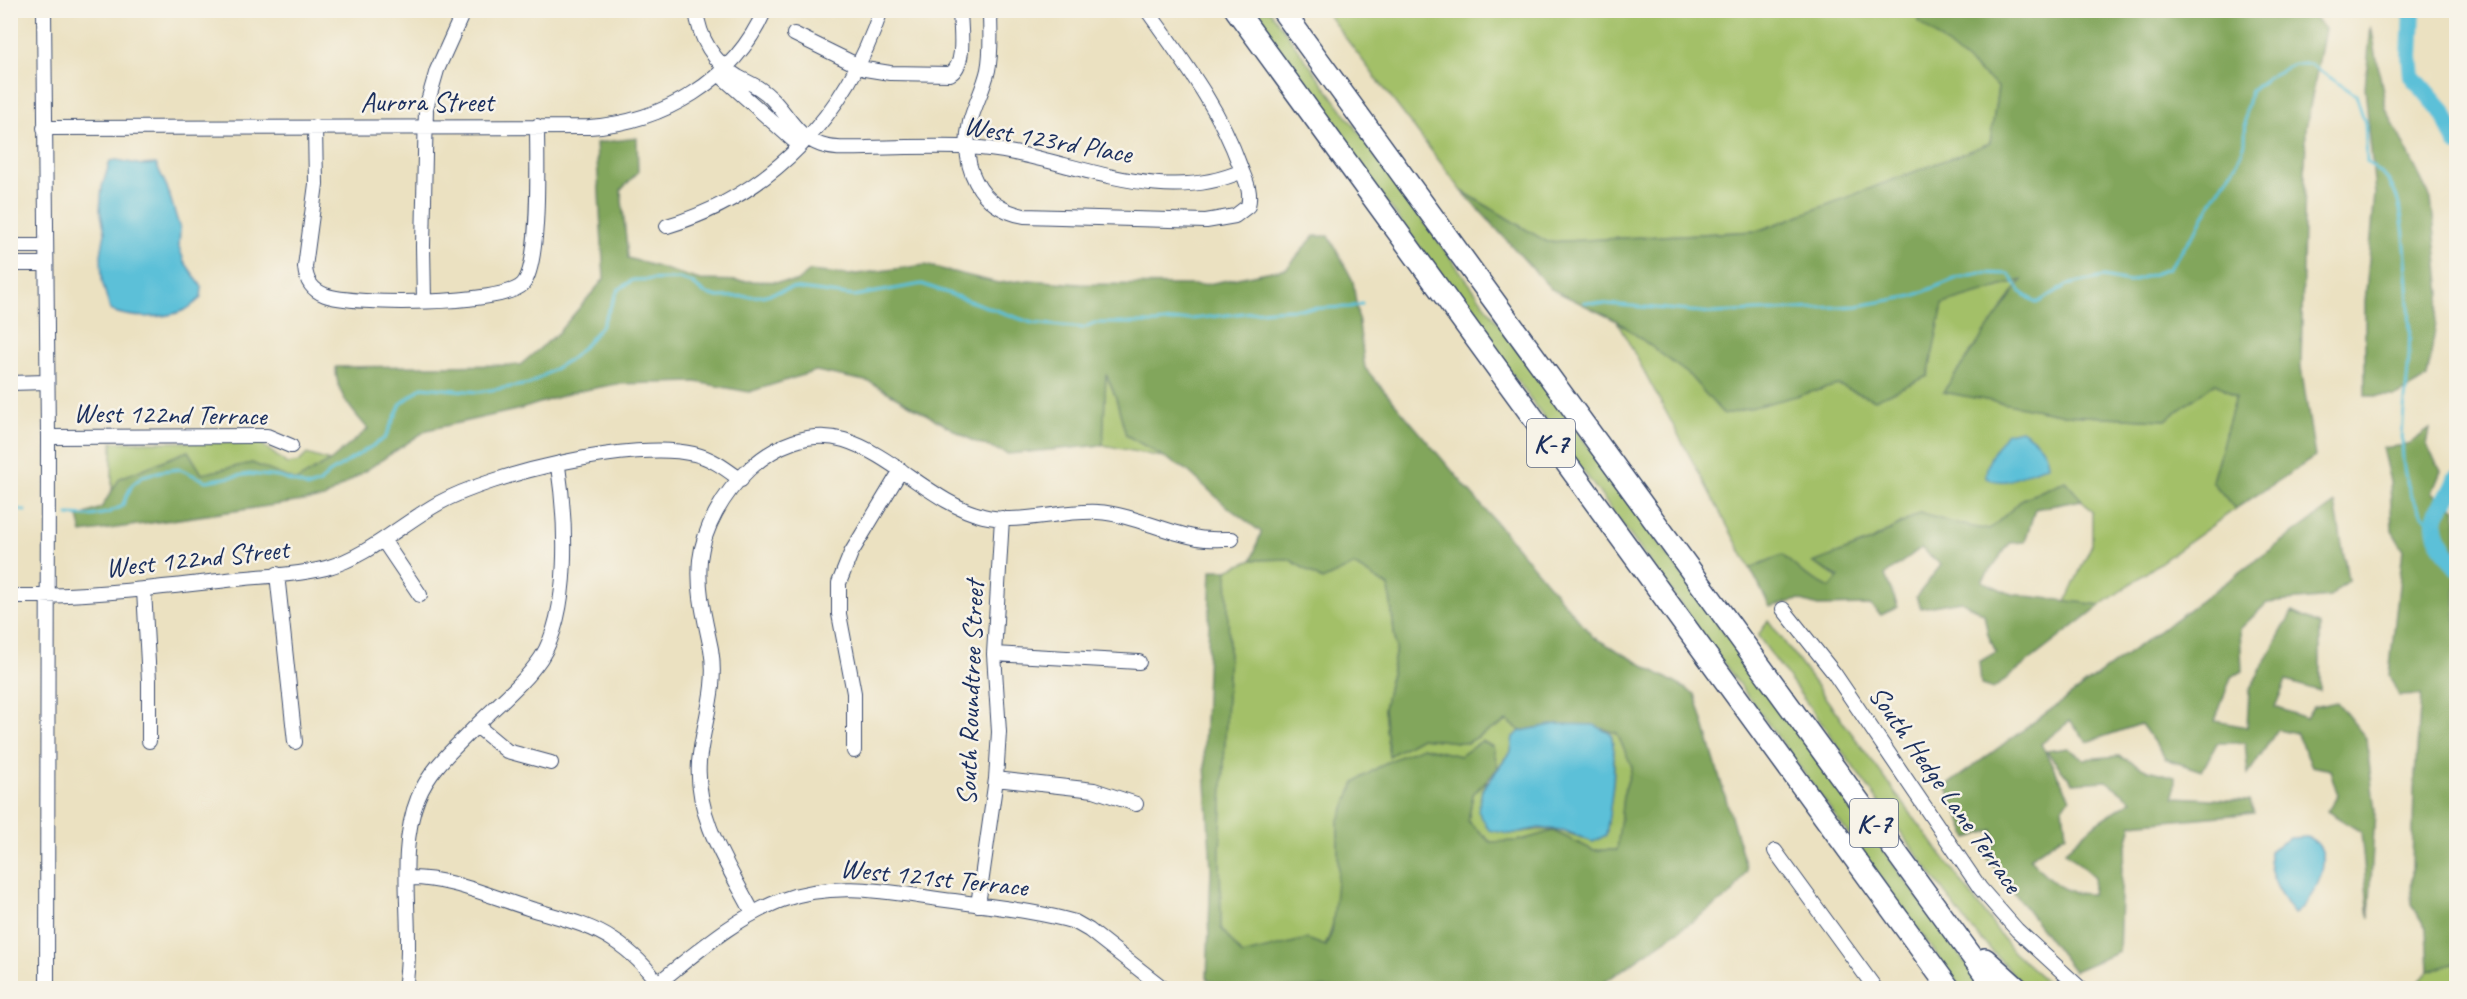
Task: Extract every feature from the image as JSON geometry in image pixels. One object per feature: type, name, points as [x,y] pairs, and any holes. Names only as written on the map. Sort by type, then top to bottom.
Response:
[{"type":"highway","name":"K-7","points":[[1236,10],[1949,988]]},
{"type":"highway","name":"K-7","points":[[1282,10],[1995,988]]},
{"type":"highway","points":[[1951,929],[2017,988]]},
{"type":"highway","points":[[1921,950],[1942,988]]},
{"type":"street","points":[[44,10],[48,437],[47,988]]},
{"type":"street","points":[[424,301],[423,246],[429,93],[464,10]]},
{"type":"street","points":[[696,10],[697,23],[710,52],[722,71]]},
{"type":"street","name":"Aurora Street","points":[[44,128],[589,127],[631,121],[677,103],[722,71],[738,53],[765,10]]},
{"type":"street","points":[[667,226],[700,214],[759,182],[809,139],[834,108],[859,66],[881,10]]},
{"type":"street","points":[[794,34],[859,66],[890,74],[950,74],[954,72],[960,57],[960,10]]},
{"type":"street","points":[[990,10],[988,68],[970,123],[968,164],[976,186],[1000,209],[1024,216],[1191,222],[1227,218],[1244,211],[1248,206],[1250,190],[1228,134],[1210,99],[1147,10]]},
{"type":"street","points":[[738,53],[740,69],[750,82]]},
{"type":"street","name":"West 123rd Place","points":[[722,71],[750,82],[771,98],[788,121],[809,139]]},
{"type":"street","name":"West 123rd Place","points":[[722,71],[793,140],[809,139],[836,148],[968,147],[1015,154],[1158,184],[1198,184],[1222,180],[1242,171]]},
{"type":"street","points":[[315,127],[316,184],[305,267],[310,285],[333,297],[378,302],[504,295],[521,286],[528,277],[533,247],[537,126]]},
{"type":"street","points":[[10,246],[45,246]]},
{"type":"street","points":[[10,264],[46,264]]},
{"type":"street","points":[[10,383],[47,382]]},
{"type":"street","name":"West 122nd Terrace","points":[[48,437],[267,436],[291,446]]},
{"type":"street","points":[[753,913],[710,831],[701,796],[699,771],[713,677],[699,588],[700,560],[713,519],[741,480],[774,450],[812,438],[844,440],[901,470],[967,510],[986,517],[1099,512],[1123,516],[1199,538],[1232,539]]},
{"type":"street","name":"West 122nd Street","points":[[10,596],[91,595],[318,570],[338,564],[383,540],[409,521],[467,490],[616,452],[683,452],[711,459],[741,480]]},
{"type":"street","points":[[405,988],[408,967],[410,832],[418,797],[436,768],[531,671],[547,647],[556,624],[562,590],[562,494],[558,466]]},
{"type":"street","points":[[854,751],[854,693],[839,614],[839,583],[851,553],[901,470]]},
{"type":"street","name":"South Roundtree Street","points":[[978,904],[996,779],[999,732],[994,654],[1002,518]]},
{"type":"street","points":[[383,540],[420,595]]},
{"type":"street","points":[[277,574],[295,742]]},
{"type":"street","points":[[144,590],[149,681],[149,741]]},
{"type":"street","name":"South Hedge Lane Terrace","points":[[1783,609],[1834,673],[1980,888],[2017,930],[2080,988]]},
{"type":"street","points":[[994,654],[1139,662]]},
{"type":"street","points":[[477,726],[507,750],[551,763]]},
{"type":"street","points":[[996,779],[1094,790],[1136,804]]},
{"type":"street","points":[[1775,850],[1875,988]]},
{"type":"street","name":"West 121st Terrace","points":[[408,878],[444,881],[581,924],[620,945],[649,971],[659,986],[753,913],[793,897],[845,888],[978,904],[1075,922],[1089,930],[1163,988]]},
{"type":"green space","points":[[2308,10],[2325,29],[2306,128],[2301,367],[2315,457],[2235,509],[2212,481],[2236,396],[2216,383],[2165,420],[2065,415],[1943,392],[2022,280],[1943,304],[1928,376],[1875,400],[1838,385],[1724,415],[1688,374],[1617,321],[1551,289],[1462,191],[1547,242],[1758,231],[1990,143],[1998,87],[1918,21],[1926,11]]},
{"type":"green space","points":[[1247,11],[1270,11],[1984,988],[1961,988]]},
{"type":"green space","points":[[1325,11],[1926,11],[1919,21],[1998,87],[1990,143],[1862,194],[1756,231],[1547,242],[1462,191]]},
{"type":"green space","points":[[2371,26],[2386,109],[2431,199],[2441,293],[2427,378],[2395,396],[2365,396],[2365,302],[2375,194],[2365,87]]},
{"type":"green space","points":[[637,138],[638,172],[621,190],[628,258],[700,280],[796,282],[810,271],[849,275],[925,265],[998,283],[1029,280],[1080,284],[1203,285],[1287,268],[1314,236],[1329,236],[1353,281],[1365,368],[1593,637],[1695,694],[1747,870],[1733,893],[1596,988],[1235,988],[1207,980],[1211,869],[1204,748],[1211,570],[1227,570],[1229,651],[1220,851],[1221,928],[1242,955],[1307,939],[1326,946],[1332,932],[1338,870],[1338,822],[1355,782],[1385,763],[1422,747],[1460,756],[1482,741],[1493,747],[1498,768],[1473,794],[1468,821],[1490,842],[1518,841],[1553,831],[1593,850],[1617,850],[1623,796],[1632,767],[1617,733],[1593,727],[1569,725],[1521,731],[1507,721],[1467,743],[1421,738],[1389,756],[1384,709],[1396,649],[1389,587],[1354,565],[1322,580],[1289,559],[1252,560],[1261,532],[1225,505],[1188,471],[1126,435],[1116,398],[1106,374],[1103,445],[1008,454],[973,441],[870,382],[816,371],[749,392],[696,382],[617,384],[574,392],[521,409],[427,430],[324,498],[82,533],[78,517],[101,508],[120,478],[188,451],[202,474],[252,463],[296,481],[330,461],[368,429],[341,393],[336,367],[520,365],[557,334],[604,279],[596,143]]},
{"type":"green space","points":[[2023,280],[1943,392],[2065,415],[2165,420],[2216,383],[2236,396],[2212,481],[2235,509],[2101,605],[2066,601],[2092,544],[2092,512],[2065,481],[2023,499],[1989,530],[1953,523],[1920,513],[1871,541],[1813,563],[1839,578],[1830,589],[1804,574],[1782,555],[1750,568],[1617,321],[1688,374],[1724,414],[1838,385],[1875,400],[1928,376],[1943,304]]},
{"type":"green space","points":[[1106,372],[1126,435],[1166,458],[1103,445]]},
{"type":"green space","points":[[2430,429],[2427,446],[2441,471],[2432,493],[2456,509],[2456,963],[2429,971],[2427,929],[2411,905],[2414,789],[2421,695],[2399,696],[2389,675],[2403,549],[2392,531],[2390,482],[2382,448],[2407,445]]},
{"type":"green space","points":[[112,442],[259,442],[287,464],[299,462],[307,454],[330,461],[295,482],[252,463],[202,474],[188,451],[120,478],[112,491]]},
{"type":"green space","points":[[2065,481],[2082,500],[2035,509],[2025,542],[2010,543],[1982,581],[2011,594],[2101,605],[1993,689],[1981,685],[1979,662],[1996,652],[1988,635],[1984,614],[1961,601],[1921,608],[1916,597],[1941,565],[1921,548],[1885,575],[1898,607],[1881,615],[1870,605],[1818,606],[1798,600],[1770,607],[1750,568],[1782,555],[1804,574],[1830,588],[1839,577],[1813,563],[1871,541],[1920,513],[1953,523],[1989,530],[2023,499]]},
{"type":"green space","points":[[2335,503],[2348,580],[2330,597],[2267,603],[2240,629],[2242,671],[2231,677],[2215,721],[2247,727],[2249,691],[2292,612],[2320,625],[2320,691],[2286,681],[2275,707],[2306,718],[2313,707],[2337,702],[2366,738],[2375,811],[2369,918],[2361,832],[2327,811],[2338,796],[2330,770],[2312,766],[2296,733],[2278,729],[2248,774],[2245,743],[2217,743],[2202,771],[2166,759],[2141,724],[2087,742],[2070,721],[2041,744],[2070,798],[2063,807],[2066,834],[2029,858],[2064,889],[2081,894],[2092,894],[2094,877],[2065,851],[2094,825],[2132,800],[2106,781],[2073,783],[2046,751],[2068,748],[2084,759],[2119,756],[2148,770],[2175,777],[2174,797],[2250,801],[2254,813],[2132,824],[2122,866],[2119,952],[2074,971],[1982,851],[1996,845],[1993,830],[1968,838],[1946,786]]},
{"type":"green space","points":[[1289,559],[1322,580],[1354,565],[1389,587],[1396,649],[1384,709],[1389,756],[1421,738],[1467,743],[1507,721],[1521,731],[1513,737],[1511,752],[1498,768],[1493,747],[1482,741],[1460,756],[1422,747],[1338,822],[1337,901],[1325,946],[1307,939],[1242,955],[1221,928],[1220,851],[1229,651],[1227,570],[1252,560]]},
{"type":"green space","points":[[1768,620],[2013,952],[2054,988],[2026,988],[1969,926],[1758,636]]},
{"type":"green space","points":[[1594,725],[1618,733],[1632,767],[1623,796],[1618,850],[1593,850],[1553,831],[1518,841],[1491,842],[1468,821],[1473,794],[1489,777],[1482,790],[1510,834],[1533,830],[1552,830],[1593,842],[1606,835],[1613,784],[1613,745],[1611,734]]},
{"type":"green space","points":[[2456,963],[2456,988],[2413,988],[2429,971]]},
{"type":"water","points":[[117,160],[142,165],[156,164],[167,187],[180,229],[179,247],[184,261],[202,287],[201,298],[185,310],[168,315],[147,317],[110,310],[102,281],[101,255],[105,232],[100,210],[102,187],[110,161]]},
{"type":"water","points":[[2021,430],[2039,445],[2046,455],[2048,466],[2011,480],[1995,481],[1986,478],[1992,454],[2007,433]]},
{"type":"water","points":[[1557,724],[1594,725],[1611,734],[1614,771],[1606,835],[1593,842],[1563,830],[1539,828],[1510,834],[1489,830],[1478,811],[1482,790],[1511,752],[1513,737],[1521,731]]},
{"type":"water","points":[[2307,837],[2317,844],[2322,853],[2321,876],[2309,898],[2294,914],[2276,884],[2270,867],[2269,851],[2290,838]]},
{"type":"waterway","points":[[2412,10],[2410,57],[2412,76],[2443,112],[2456,143]]},
{"type":"waterway","points":[[1584,302],[1713,313],[1857,306],[1913,296],[1957,278],[1980,273],[2009,274],[2021,292],[2037,303],[2067,285],[2103,277],[2129,282],[2168,269],[2198,228],[2216,194],[2237,164],[2245,143],[2246,109],[2251,91],[2268,77],[2294,64],[2310,64],[2356,95],[2365,123],[2367,162],[2388,180],[2399,203],[2404,238],[2409,315],[2409,356],[2402,446],[2404,468],[2409,489],[2418,508],[2433,526]]},
{"type":"waterway","points":[[68,515],[91,516],[108,513],[122,506],[132,485],[143,476],[162,471],[180,469],[206,481],[250,474],[279,477],[309,487],[320,483],[328,474],[385,438],[401,404],[422,387],[478,392],[530,384],[572,358],[602,325],[618,290],[633,280],[679,279],[692,283],[704,293],[718,297],[762,296],[792,288],[854,296],[922,284],[1032,323],[1083,328],[1094,323],[1156,323],[1271,310],[1350,307],[1362,304]]},
{"type":"waterway","points":[[2456,479],[2436,516],[2435,523],[2438,538],[2456,566]]},
{"type":"waterway","points":[[10,507],[25,511]]}]
